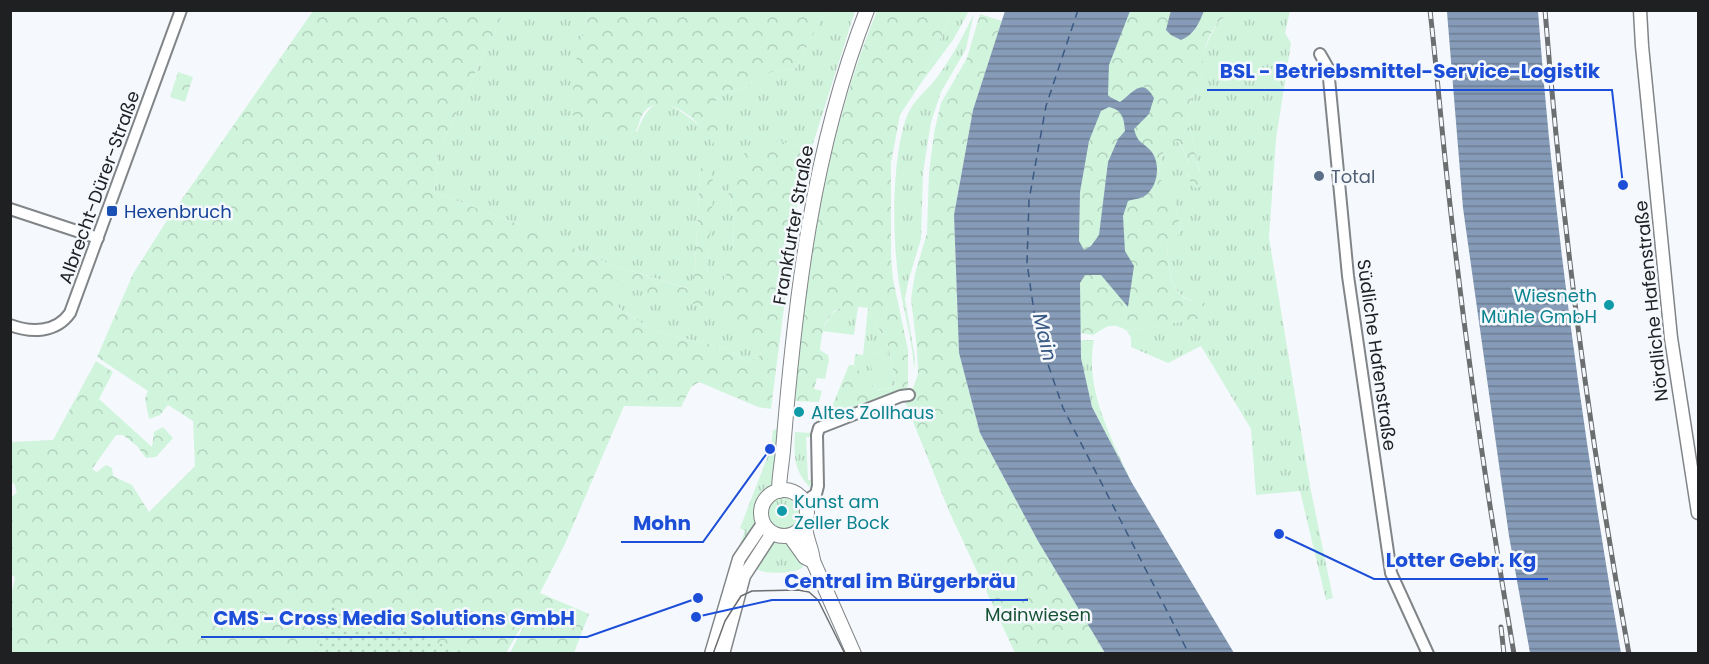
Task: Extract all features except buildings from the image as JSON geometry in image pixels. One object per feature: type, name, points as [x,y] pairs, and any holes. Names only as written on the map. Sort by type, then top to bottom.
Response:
[{"type":"main road","name":"Frankfurter Straße","points":[[784,491],[788,465],[783,451],[793,332],[810,213],[845,74],[867,10]]},
{"type":"main road","points":[[805,524],[790,536],[780,536],[768,529],[761,512],[766,498],[784,491],[809,499],[805,538],[854,654]]},
{"type":"main road","points":[[790,536],[805,557],[813,561]]},
{"type":"street","name":"Albrecht-Dürer-Straße","points":[[10,325],[25,330],[40,331],[67,318],[75,302],[181,10]]},
{"type":"street","name":"Nördliche Hafenstraße","points":[[1640,11],[1671,338],[1698,513]]},
{"type":"street","name":"Südliche Hafenstraße","points":[[1320,54],[1328,68],[1348,276],[1391,573],[1428,654]]},
{"type":"street","points":[[10,209],[98,238]]},
{"type":"street","points":[[809,499],[816,494],[818,486],[817,435],[819,428],[901,396],[909,395]]},
{"type":"street","points":[[711,654],[739,559],[760,528],[768,529],[744,576],[723,654]]},
{"type":"green space","points":[[589,10],[829,11],[822,18],[795,69],[771,72],[742,89],[718,93],[714,108],[726,128],[724,135],[712,144],[693,119],[673,106],[653,105],[645,111],[638,128],[628,138],[570,114],[578,48]]},
{"type":"green space","points":[[313,11],[504,11],[439,150],[434,192],[531,229],[609,264],[689,289],[695,270],[700,170],[704,162],[708,164],[713,180],[705,293],[713,300],[719,296],[733,252],[734,219],[728,190],[741,156],[756,145],[779,141],[811,150],[798,198],[771,409],[758,407],[699,382],[691,387],[681,407],[624,406],[565,544],[540,593],[589,614],[574,653],[510,653],[532,609],[506,653],[466,654],[331,605],[315,653],[11,653],[11,595],[15,578],[11,573],[10,499],[17,492],[14,483],[11,484],[10,442],[53,440],[96,361],[113,372],[99,399],[152,447],[154,432],[163,427],[173,438],[156,457],[146,458],[137,446],[123,435],[116,435],[92,469],[97,472],[106,465],[112,468],[113,476],[132,485],[149,512],[195,466],[193,421],[168,405],[160,415],[149,419],[145,399],[148,391],[97,357],[133,274],[164,225]],"holes":[[[617,279],[628,288],[708,309],[756,337],[761,355],[747,363],[729,349],[654,331],[621,310],[611,297]]]},
{"type":"green space","points":[[504,11],[589,11],[578,48],[637,132],[652,106],[665,104],[673,106],[701,127],[712,143],[714,108],[718,93],[742,89],[771,72],[795,69],[822,18],[829,11],[855,11],[811,150],[779,141],[728,190],[734,219],[733,252],[719,296],[713,301],[705,293],[708,212],[705,162],[700,170],[695,270],[690,289],[609,264],[531,229],[434,192],[439,150]]},
{"type":"green space","points":[[877,11],[951,11],[930,65],[900,115],[891,163],[891,257],[893,279],[908,350],[908,386],[903,392],[838,416],[834,414],[833,404],[849,365],[854,365],[876,390],[892,388],[896,384],[888,345],[868,308],[845,307],[832,314],[824,328],[820,350],[828,355],[829,360],[825,379],[817,378],[814,389],[822,391],[819,402],[795,401],[805,302],[821,203],[844,105]]},
{"type":"green space","points":[[951,11],[969,11],[953,40],[921,83],[930,65]]},
{"type":"green space","points":[[1129,11],[1232,11],[1218,22],[1210,35],[1203,53],[1203,74],[1191,99],[1187,121],[1203,181],[1199,188],[1193,187],[1186,153],[1176,140],[1164,152],[1160,167],[1160,179],[1173,198],[1177,211],[1180,233],[1167,244],[1172,282],[1180,295],[1210,305],[1212,312],[1209,317],[1127,331],[1117,326],[1109,326],[1093,335],[1079,333],[1080,283],[1115,240],[1139,145],[1122,104],[1107,97],[1109,58]]},
{"type":"green space","points":[[1232,11],[1290,11],[1285,33],[1291,43],[1276,139],[1269,238],[1311,491],[1333,598],[1326,600],[1300,491],[1256,495],[1251,429],[1201,346],[1168,363],[1131,347],[1131,338],[1127,331],[1208,317],[1212,312],[1203,304],[1181,295],[1170,275],[1167,243],[1180,233],[1173,198],[1160,180],[1160,168],[1164,152],[1176,140],[1186,157],[1188,177],[1200,171],[1187,121],[1191,99],[1203,74],[1203,53],[1211,35],[1218,22]]},
{"type":"green space","points":[[974,13],[966,49],[941,92],[931,122],[923,173],[921,239],[905,299],[915,358],[914,370],[895,249],[894,201],[898,154],[910,110],[948,61]]},
{"type":"green space","name":"Mainwiesen","points":[[980,14],[1002,21],[973,110],[954,215],[959,353],[980,433],[1038,541],[1105,653],[1015,653],[949,511],[904,399],[913,388],[918,374],[911,299],[915,274],[927,233],[929,173],[934,133],[941,103],[967,58]]},
{"type":"green space","points":[[178,72],[193,77],[185,102],[170,97]]},
{"type":"green space","points":[[1110,105],[1123,109],[1127,132],[1101,239],[1087,253],[1079,244],[1077,192],[1085,150],[1102,107]]},
{"type":"green space","points":[[617,278],[708,309],[757,337],[761,355],[747,363],[729,349],[654,331],[621,310],[610,297]]},
{"type":"green space","points":[[843,306],[858,307],[854,335],[822,331],[830,315]]},
{"type":"green space","points":[[868,308],[888,345],[896,384],[892,388],[885,351],[870,354],[875,390],[854,365],[855,354],[863,355]]},
{"type":"green space","points":[[1094,340],[1092,359],[1096,396],[1132,483],[1092,407],[1081,358],[1080,341]]},
{"type":"green space","points":[[886,351],[892,388],[875,390],[869,354]]},
{"type":"green space","points":[[777,429],[774,481],[759,499],[756,508],[756,524],[742,545],[740,544],[745,531],[740,528],[771,448],[773,430]]},
{"type":"green space","points":[[795,432],[812,433],[813,437],[806,437],[808,480],[815,480],[811,488],[805,482],[796,462]]},
{"type":"green space","points":[[784,494],[797,500],[803,513],[797,526],[784,532],[771,526],[765,513],[771,500]]},
{"type":"green space","points":[[778,541],[795,550],[803,567],[779,573],[765,572],[755,568],[771,543]]},
{"type":"green space","points":[[331,605],[466,653],[315,653]]},
{"type":"water","points":[[1171,10],[1204,11],[1193,32],[1181,40],[1166,30]]},
{"type":"water","name":"Main","points":[[1005,11],[1130,11],[1109,65],[1108,95],[1120,102],[1137,88],[1141,87],[1150,91],[1154,98],[1149,114],[1134,129],[1139,140],[1154,156],[1157,174],[1153,186],[1146,195],[1128,201],[1123,216],[1125,251],[1134,266],[1128,307],[1101,275],[1085,275],[1080,283],[1081,358],[1092,407],[1132,483],[1234,653],[1105,653],[1038,541],[980,433],[959,353],[954,215],[973,110]],"holes":[[[1109,107],[1117,110],[1122,116],[1125,131],[1118,139],[1108,162],[1099,235],[1091,246],[1084,250],[1079,241],[1080,192],[1089,141],[1101,111]]]},
{"type":"water","points":[[1538,11],[1553,172],[1572,333],[1621,653],[1530,653],[1509,536],[1463,208],[1447,12]]},
{"type":"ferry route","points":[[1078,10],[1046,106],[1029,200],[1027,263],[1037,332],[1063,408],[1189,654]]},
{"type":"tram line","points":[[713,654],[725,621],[741,596],[752,591],[798,590],[809,592],[818,600],[845,654]]},
{"type":"railway","points":[[1430,10],[1446,173],[1463,311],[1486,483],[1514,654]]},
{"type":"railway","points":[[1545,10],[1560,172],[1579,333],[1602,494],[1629,654]]},
{"type":"railway","points":[[1501,627],[1504,654]]},
{"type":"place","name":"Total","points":[[1319,176]]},
{"type":"place","name":"BSL - Betriebsmittel-Service-Logistik","points":[[1623,185]]},
{"type":"place","name":"Hexenbruch","points":[[112,211]]},
{"type":"place","name":"Wiesneth Mühle GmbH","points":[[1609,305]]},
{"type":"place","name":"Altes Zollhaus","points":[[799,412]]},
{"type":"place","name":"Mohn","points":[[770,449]]},
{"type":"place","name":"Kunst am Zeller Bock","points":[[782,511]]},
{"type":"place","name":"Lotter Gebr. Kg","points":[[1279,534]]},
{"type":"place","name":"CMS - Cross Media Solutions GmbH","points":[[698,598]]},
{"type":"place","name":"Central im Bürgerbräu","points":[[696,617]]}]
